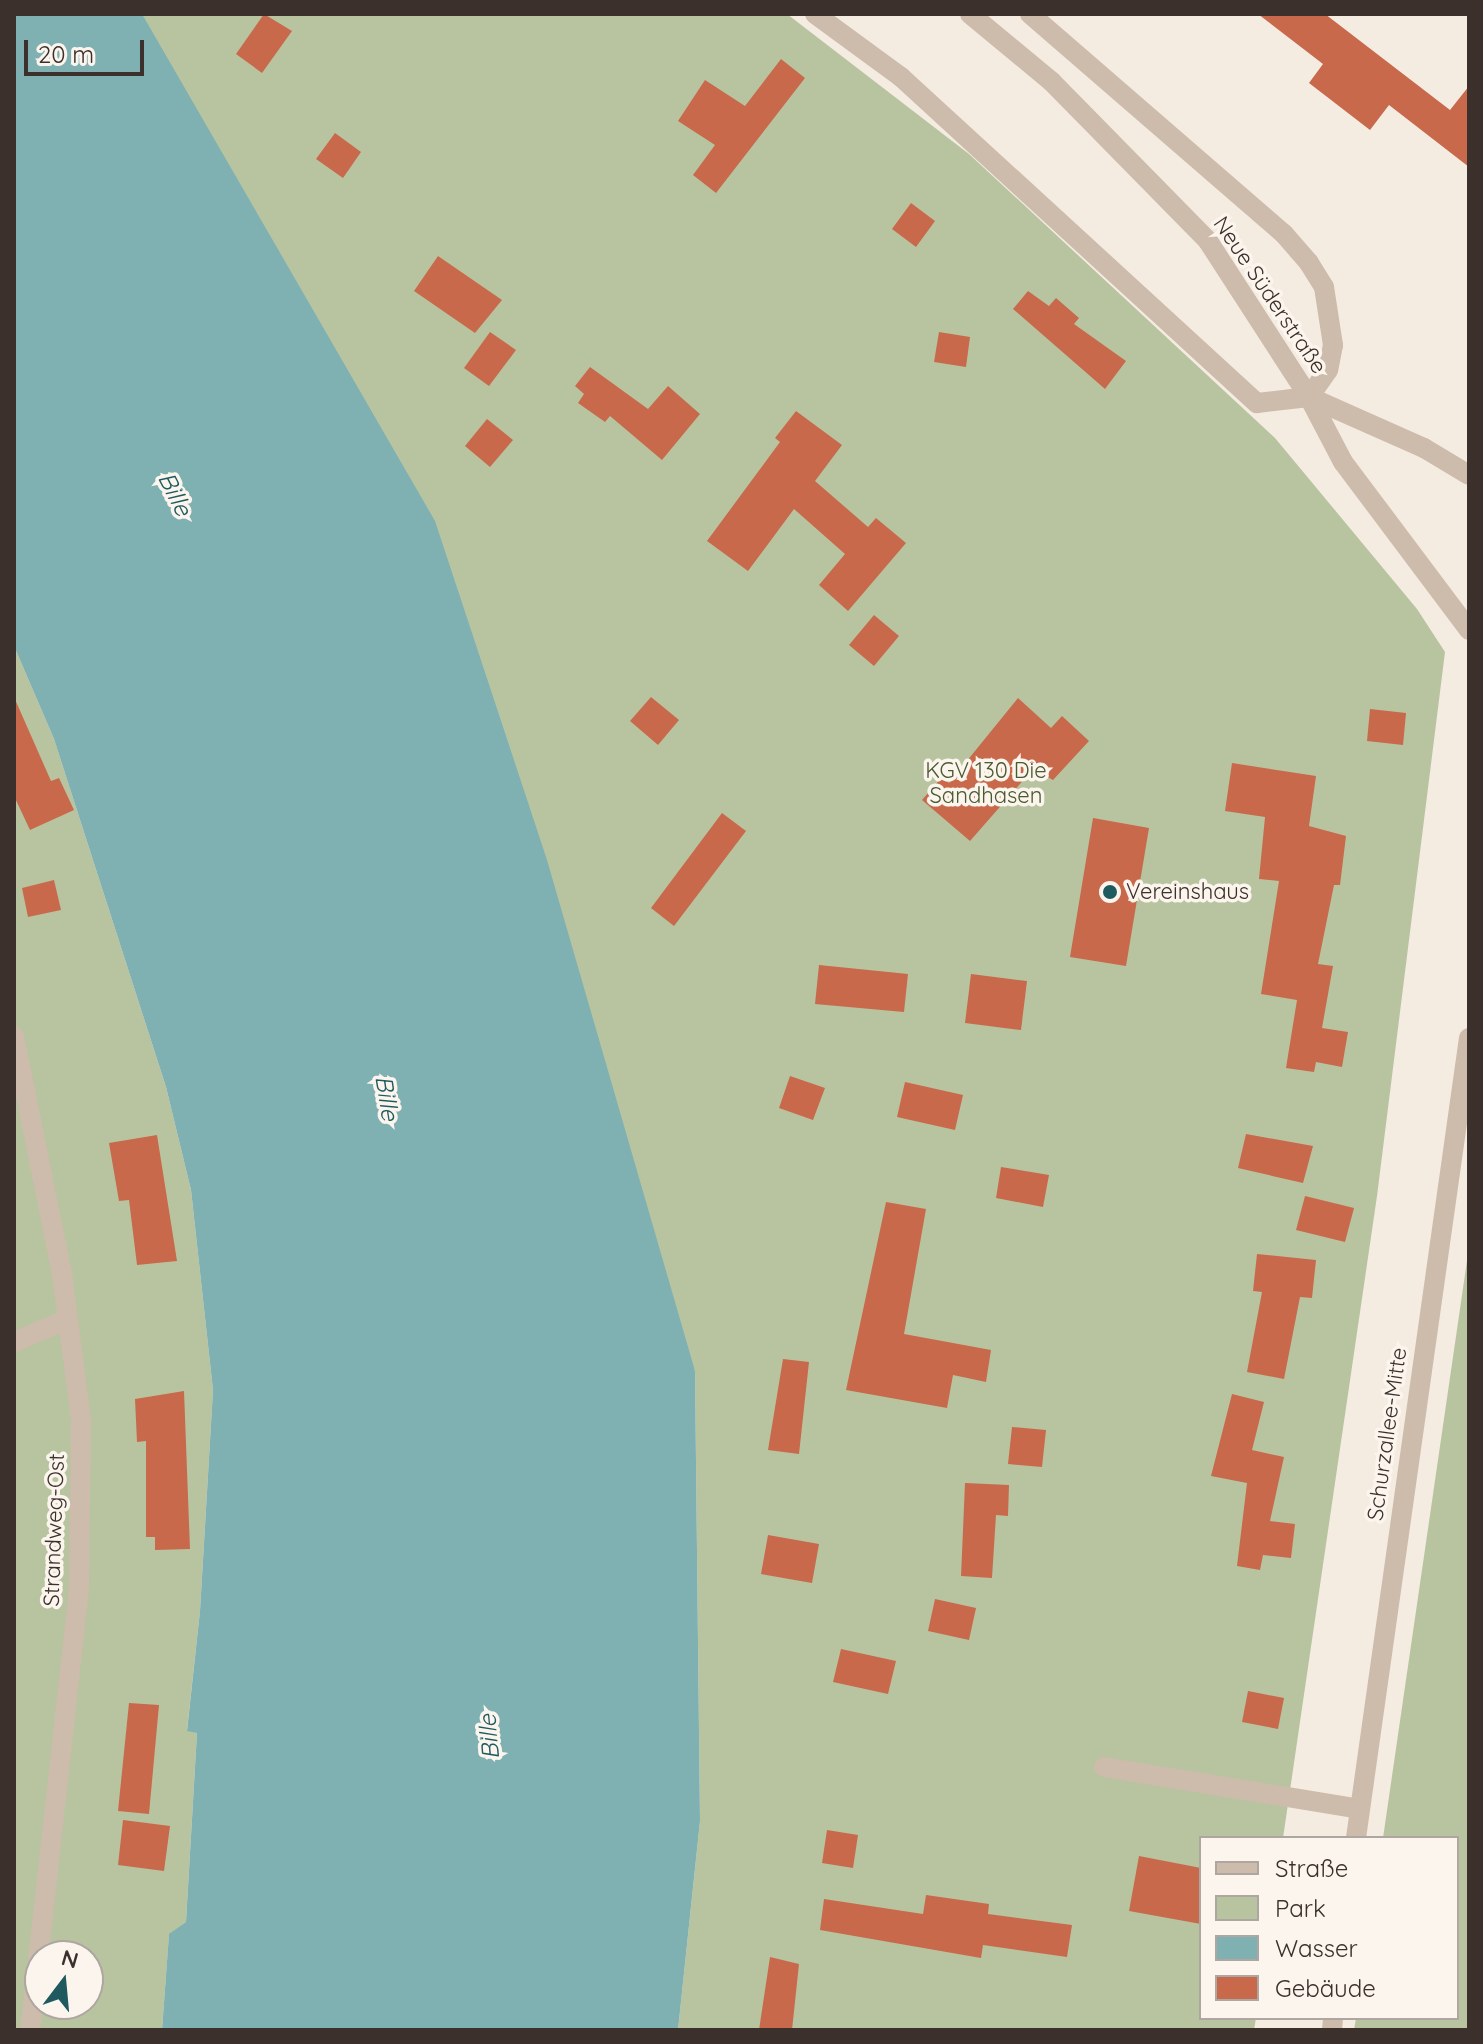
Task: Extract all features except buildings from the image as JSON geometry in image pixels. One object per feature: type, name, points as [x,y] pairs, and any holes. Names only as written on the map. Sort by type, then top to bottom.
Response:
[{"type":"street","points":[[815,14],[901,77],[1257,403],[1309,397],[1424,448],[1469,475]]},
{"type":"street","name":"Neue Süderstraße","points":[[970,14],[1051,81],[1208,241],[1309,397],[1343,462],[1469,630]]},
{"type":"street","points":[[1030,14],[1272,223],[1309,263],[1324,287],[1333,345],[1328,370],[1309,397]]},
{"type":"street","name":"Strandweg-Ost","points":[[14,1036],[68,1319],[81,1420],[79,1589],[30,2030]]},
{"type":"street","name":"Schurzallee-Mitte","points":[[1356,1836],[1469,1038]]},
{"type":"street","points":[[14,1342],[68,1319]]},
{"type":"street","points":[[1104,1767],[1360,1809]]},
{"type":"green space","name":"KGV 130 Die Sandhasen","points":[[142,14],[787,14],[969,154],[1275,438],[1417,609],[1445,652],[1377,1196],[1283,1836],[1199,1836],[1199,2020],[1256,2020],[1254,2030],[678,2030],[700,1821],[695,1371]]},
{"type":"green space","points":[[14,646],[54,739],[166,1087],[191,1190],[213,1390],[200,1611],[187,1730],[197,1733],[186,1922],[169,1935],[162,2030],[14,2030]]},
{"type":"green space","points":[[1469,1247],[1469,2030],[1354,2030],[1356,2020],[1459,2020],[1459,1836],[1383,1836]]},
{"type":"water","name":"Bille","points":[[14,14],[142,14],[435,521],[547,860],[695,1371],[700,1821],[678,2030],[162,2030],[169,1934],[186,1922],[197,1733],[187,1731],[200,1611],[213,1390],[191,1190],[166,1087],[54,739],[14,646]]},
{"type":"place","name":"Vereinshaus","points":[[1110,892]]}]
